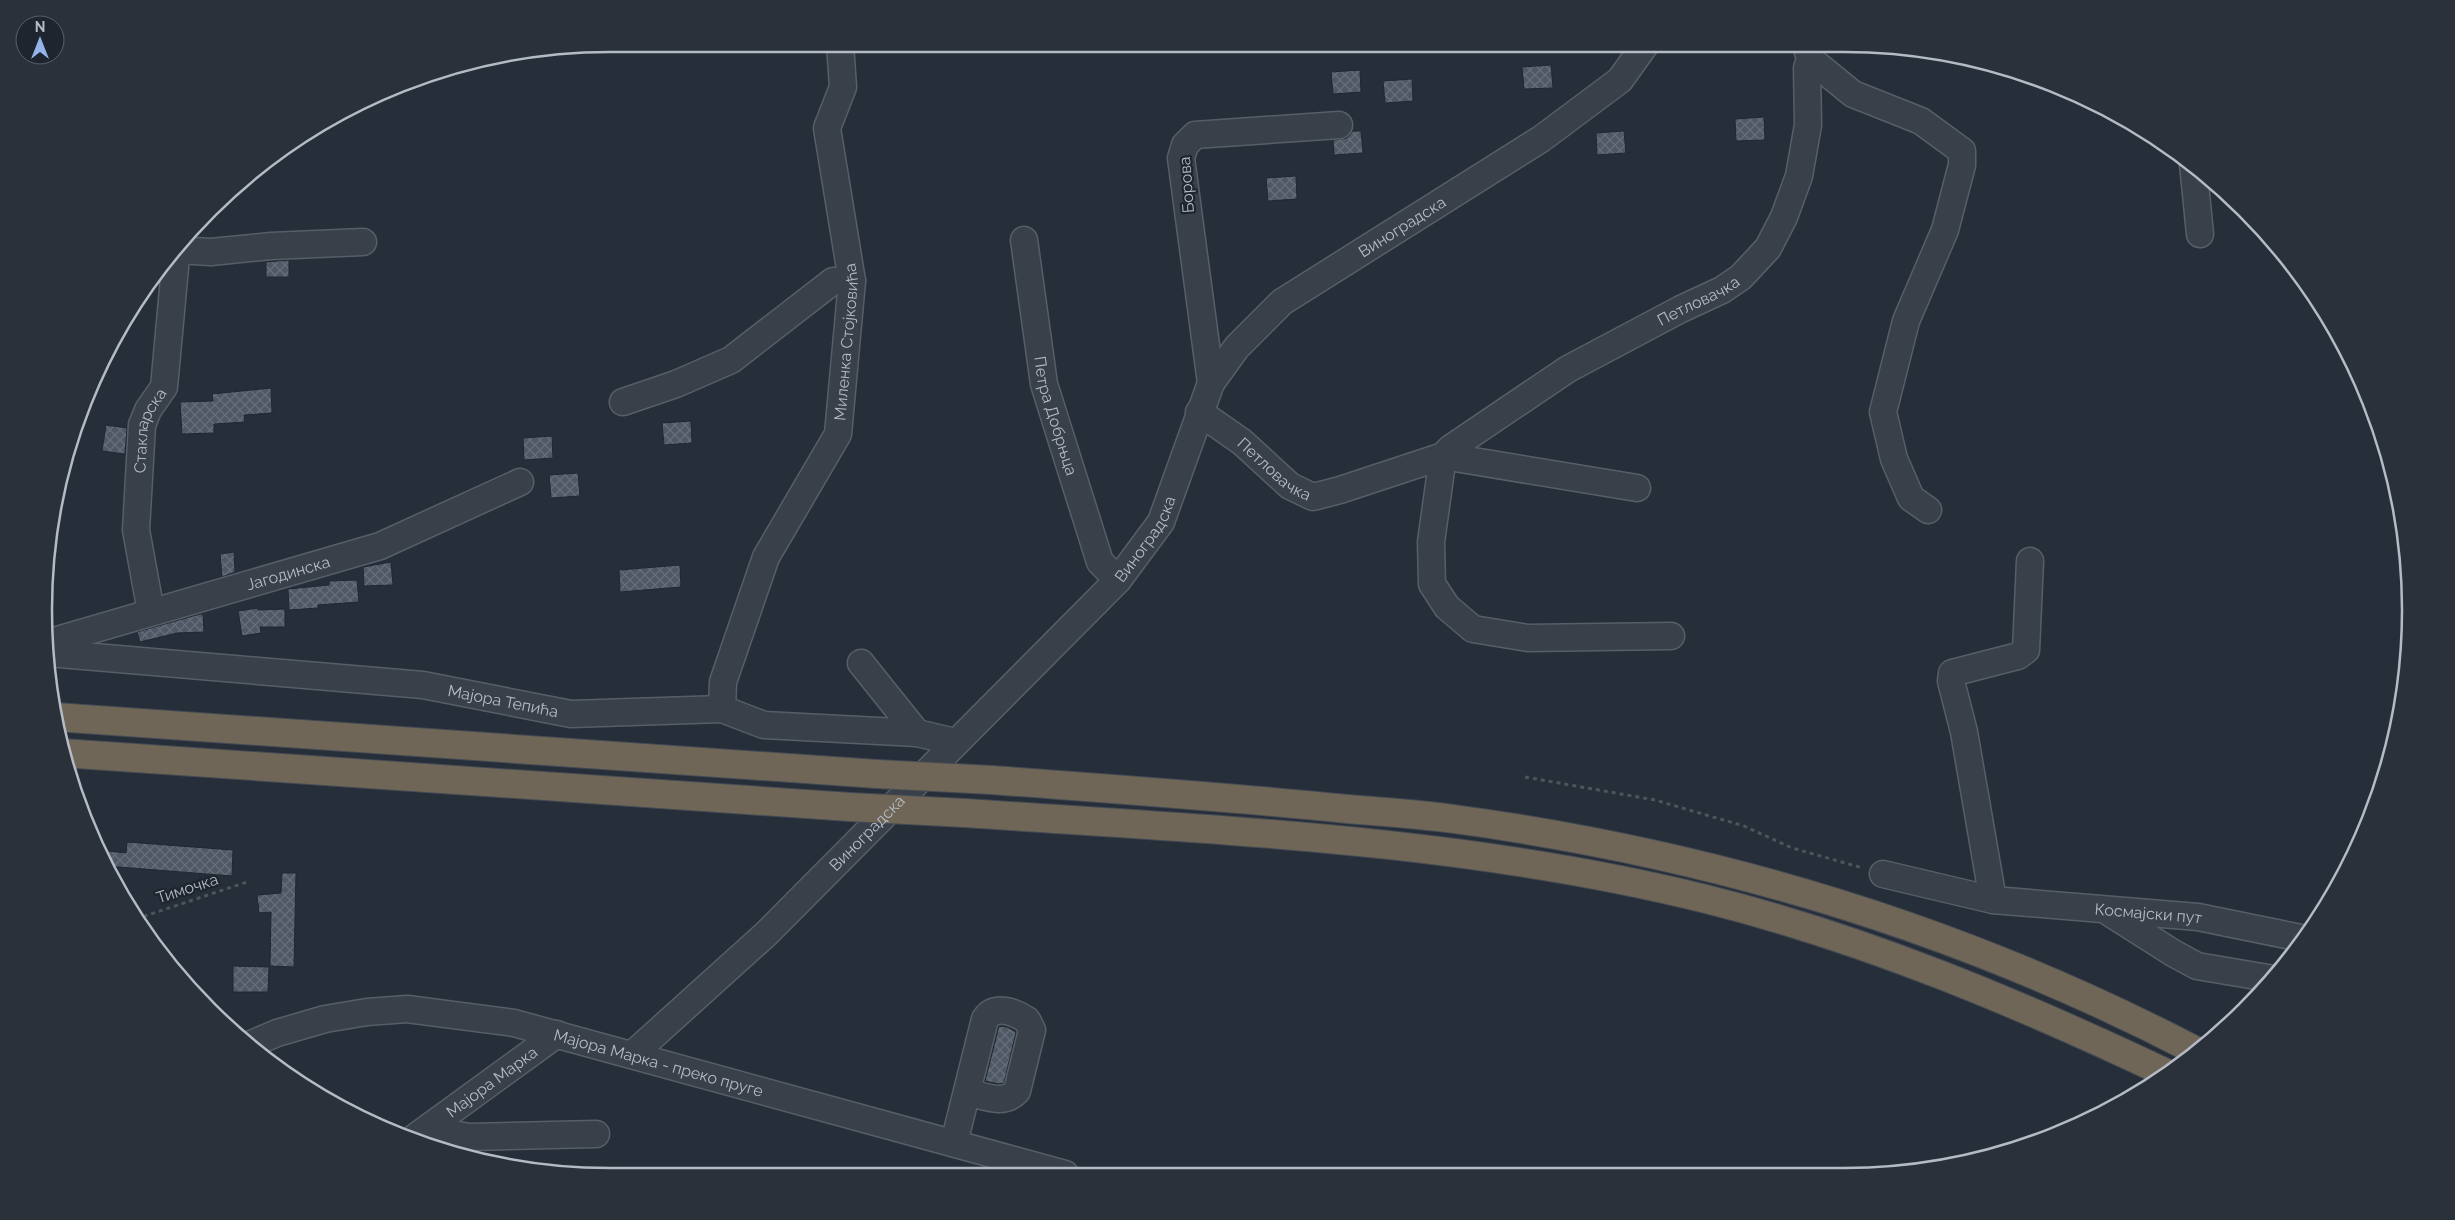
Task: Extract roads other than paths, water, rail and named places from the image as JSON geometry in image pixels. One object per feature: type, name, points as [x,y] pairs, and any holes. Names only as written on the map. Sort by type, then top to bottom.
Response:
[{"type":"highway","points":[[63,718],[1264,799],[1451,818],[1526,830],[1683,860],[1778,884],[1923,931],[2042,977],[2113,1009],[2189,1048]]},
{"type":"highway","points":[[71,754],[1318,838],[1468,855],[1665,890],[1756,913],[1898,958],[2049,1019],[2160,1070]]},
{"type":"street","name":"Миленка Стојковића","points":[[722,709],[722,682],[766,557],[838,434],[852,281],[827,128],[843,87],[841,52]]},
{"type":"street","name":"Виноградска","points":[[633,1054],[766,934],[1118,580],[1161,522],[1211,383],[1237,347],[1282,302],[1541,139],[1620,80],[1640,52]]},
{"type":"street","points":[[1808,52],[1853,94],[1921,122],[1962,151],[1962,165],[1945,230],[1906,321],[1883,412],[1894,459],[1911,498],[1928,510]]},
{"type":"street","name":"Петловачка","points":[[1200,412],[1242,442],[1290,486],[1313,497],[1443,456],[1451,448],[1568,369],[1681,309],[1722,290],[1741,277],[1768,248],[1784,217],[1799,176],[1808,125],[1808,52]]},
{"type":"street","name":"Борова","points":[[1211,383],[1181,158],[1185,145],[1194,136],[1339,125]]},
{"type":"street","points":[[2194,176],[2200,234]]},
{"type":"street","name":"Петра Добрњца","points":[[1024,240],[1044,384],[1100,562],[1118,580]]},
{"type":"street","name":"Стакларска","points":[[185,249],[211,252],[271,246],[364,242]]},
{"type":"street","name":"Стакларска","points":[[151,612],[136,530],[142,424],[148,410],[164,387],[176,261]]},
{"type":"street","points":[[623,402],[676,384],[731,360],[832,281],[852,281]]},
{"type":"street","points":[[1443,456],[1431,542],[1432,584],[1447,607],[1473,629],[1528,638],[1672,636]]},
{"type":"street","name":"Петловачка","points":[[1443,456],[1637,488]]},
{"type":"street","name":"Јагодинска","points":[[54,640],[380,546],[520,482]]},
{"type":"street","points":[[1992,900],[1964,732],[1951,681],[1952,673],[2018,656],[2026,650],[2030,561]]},
{"type":"street","name":"Мајора Тепића","points":[[55,654],[423,685],[571,714],[722,709],[764,725],[917,732],[955,742]]},
{"type":"street","points":[[861,663],[917,732]]},
{"type":"street","name":"Космајски пут","points":[[1883,874],[1992,900],[2198,917],[2296,937]]},
{"type":"street","points":[[2105,909],[2173,953],[2197,966],[2264,977]]},
{"type":"street","name":"Мајора Марка - преко пруге","points":[[258,1041],[277,1033],[326,1019],[407,1009],[514,1023],[633,1054],[1044,1168]]},
{"type":"street","name":"Мајора Марка","points":[[421,1134],[557,1034]]},
{"type":"street","points":[[954,1143],[967,1092]]},
{"type":"street","name":"Мајора Марка","points":[[421,1134],[470,1137],[596,1134]]}]
